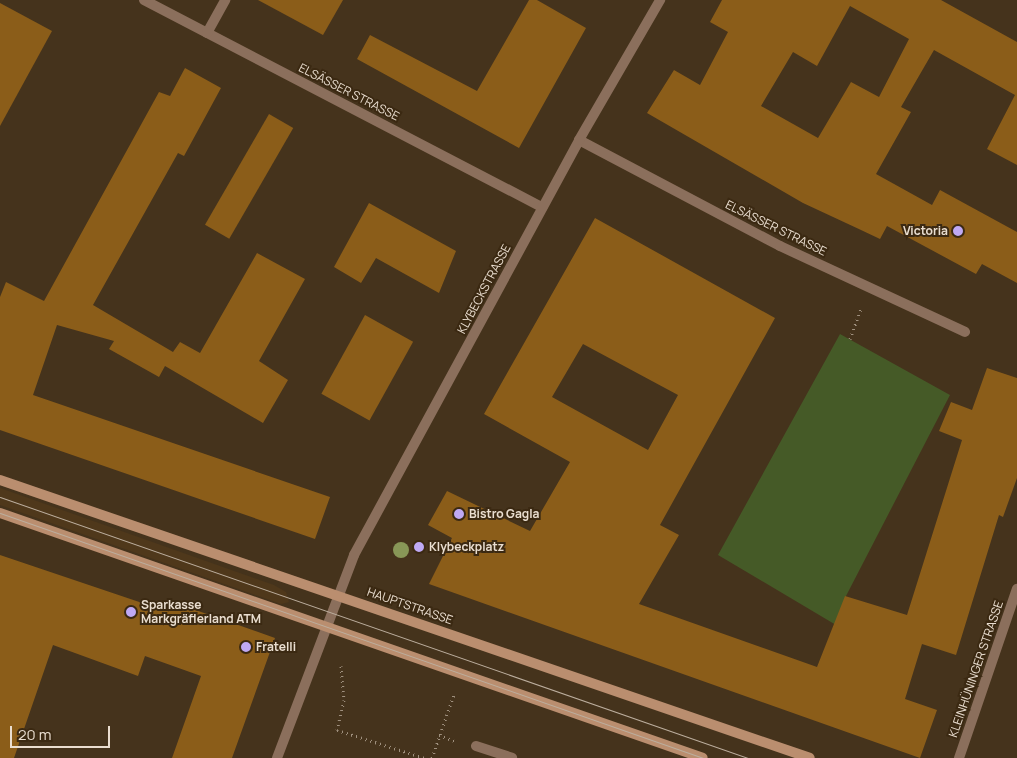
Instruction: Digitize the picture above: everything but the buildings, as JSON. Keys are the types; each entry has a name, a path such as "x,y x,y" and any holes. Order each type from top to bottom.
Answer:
{"main road":[{"name":"HAUPTSTRASSE","path":"0,480 810,758"},
{"path":"0,513 703,758"}],"street":[{"name":"ELSÄSSER STRASSE","path":"144,0 542,207"},
{"path":"207,33 225,0"},
{"name":"KLYBECKSTRASSE","path":"277,758 354,555 578,140 660,0"},
{"name":"ELSÄSSER STRASSE","path":"578,140 780,246 965,332"},
{"name":"KLEINHÜNINGER STRASSE","path":"959,758 1017,589"},
{"path":"476,746 512,758"}],"path":[{"path":"850,339 869,286"},
{"path":"341,666 344,700 337,730 425,758"},
{"path":"432,758 455,691"}],"shaded area":[{"path":"0,488 274,585 286,592 289,602 281,604 0,505"}],"green space":[{"path":"840,334 950,395 846,596 836,625 718,555"}],"tram line":[{"path":"0,497 748,758"},
{"path":"0,513 703,758"}],"place":[{"name":"Victoria","path":"958,231"},
{"name":"Bistro Gagla","path":"459,514"},
{"name":"Klybeckplatz","path":"419,547"},
{"name":"Sparkasse Markgräflerland ATM","path":"131,612"},
{"name":"Fratelli","path":"246,647"}]}
